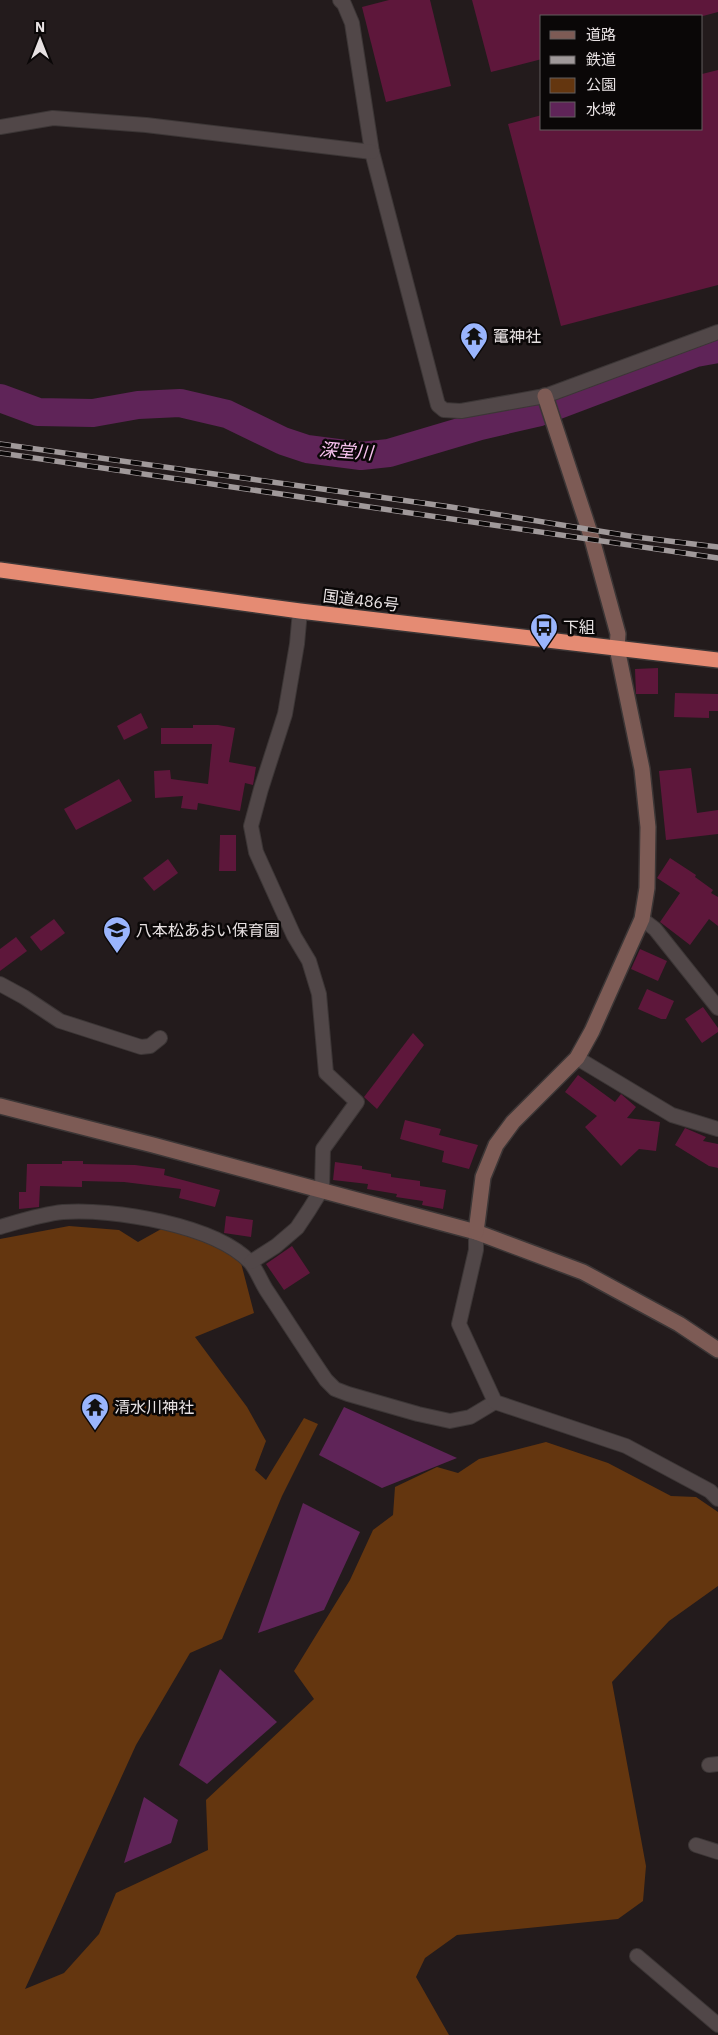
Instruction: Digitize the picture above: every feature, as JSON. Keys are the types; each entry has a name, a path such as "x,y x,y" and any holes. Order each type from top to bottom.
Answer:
{"highway":[{"name":"国道486号","path":"0,570 300,611 718,660"}],"street":[{"path":"340,0 344,4 352,23 372,152 438,404 444,410 461,411 547,404 718,332"},
{"path":"0,127 62,118 146,125 372,152"},
{"path":"547,404 592,539 618,634 617,648 642,769 648,827 647,888 642,919 592,1031 577,1058 513,1122 496,1145 483,1177 476,1232 476,1250 459,1324 495,1402 626,1446 710,1491 718,1498"},
{"path":"251,1262 276,1246 297,1228 322,1189 322,1149 357,1102 326,1073 318,994 309,961 294,936 256,852 252,826 261,789 285,714 298,644 300,611"},
{"path":"642,919 655,929 718,1008"},
{"path":"0,984 24,997 60,1021 81,1029 141,1047 150,1046 160,1038"},
{"path":"577,1058 672,1115 718,1129"},
{"path":"0,1106 322,1189 476,1232 583,1272 679,1324 718,1350"},
{"path":"0,1227 40,1216 64,1212 98,1213 156,1221 198,1231 228,1244 251,1262 265,1288 326,1380 336,1389 418,1414 450,1420 470,1417 495,1402"},
{"path":"696,1845 718,1852"},
{"path":"637,1956 718,2025"}],"green space":[{"path":"69,1226 119,1230 138,1242 163,1228 198,1236 240,1259 254,1313 195,1337 247,1407 266,1441 255,1470 266,1480 304,1418 318,1424 282,1496 222,1639 190,1653 136,1745 25,1989 64,1973 99,1934 116,1893 208,1850 206,1800 314,1699 294,1671 350,1580 373,1530 393,1515 395,1487 437,1467 458,1473 479,1459 546,1442 608,1463 671,1496 696,1497 718,1512 718,1586 669,1621 612,1682 646,1866 643,1901 618,1919 457,1935 425,1958 416,1977 449,2035 0,2035 0,1239"}],"water":[{"path":"344,1407 457,1458 382,1488 319,1455"},
{"path":"303,1503 360,1532 324,1610 258,1633"},
{"path":"220,1669 277,1722 207,1784 179,1765"},
{"path":"144,1797 178,1820 171,1843 124,1863"}],"building":[{"path":"389,0 430,0 451,86 386,102 362,7"},
{"path":"472,0 718,0 718,12 703,16 540,15 540,60 491,72"},
{"path":"718,70 718,285 561,326 508,124 540,116 540,130 703,130 703,74"},
{"path":"658,668 658,694 636,694 635,669"},
{"path":"675,693 718,694 718,711 709,711 709,718 674,717"},
{"path":"141,713 148,728 124,740 117,726"},
{"path":"193,725 218,725 235,728 229,762 256,767 253,785 245,783 240,811 198,803 197,810 181,808 183,796 155,798 154,771 170,770 171,779 208,784 212,744 161,744 161,728 193,728"},
{"path":"691,768 697,813 718,810 718,834 666,840 659,771"},
{"path":"119,779 132,801 76,830 64,809"},
{"path":"220,835 236,835 236,871 219,871"},
{"path":"670,858 696,875 695,877 713,890 711,893 718,897 718,926 709,919 690,945 660,922 680,893 657,878"},
{"path":"168,859 178,873 154,891 143,878"},
{"path":"54,919 65,933 41,951 30,937"},
{"path":"16,937 27,951 0,971 0,949"},
{"path":"640,949 667,961 658,981 631,969"},
{"path":"647,989 674,1001 666,1019 661,1019 638,1009"},
{"path":"703,1007 718,1028 718,1032 702,1043 685,1019"},
{"path":"413,1033 424,1045 377,1109 364,1097"},
{"path":"578,1075 615,1102 621,1094 636,1107 627,1118 660,1122 656,1151 639,1149 621,1166 585,1127 597,1116 565,1092"},
{"path":"405,1120 441,1129 439,1135 478,1145 469,1169 442,1162 444,1151 400,1139"},
{"path":"685,1128 706,1137 703,1141 718,1144 718,1168 709,1166 675,1145"},
{"path":"62,1161 83,1161 83,1164 135,1165 165,1169 164,1175 220,1190 215,1207 179,1198 181,1189 124,1182 82,1181 82,1187 40,1186 39,1207 19,1209 19,1192 26,1192 27,1164 62,1164"},
{"path":"335,1162 362,1166 362,1169 391,1174 391,1177 420,1181 420,1186 446,1190 443,1209 422,1205 423,1201 396,1197 397,1194 367,1189 368,1184 333,1180"},
{"path":"226,1216 253,1220 251,1237 224,1233"},
{"path":"292,1246 310,1273 284,1290 266,1264"}],"waterway":[{"name":"深堂川","path":"0,398 38,412 93,413 138,405 180,403 227,414 283,441 307,449 361,456 389,453 480,426 540,412 696,353 718,349"}],"railway":[{"path":"0,444 451,507 636,537 718,547"},
{"path":"0,453 718,558"}],"place":[{"name":"竃神社","path":"474,360"},
{"name":"下組","path":"544,651"},
{"name":"八本松あおい保育園","path":"117,954"},
{"name":"清水川神社","path":"95,1431"}]}
